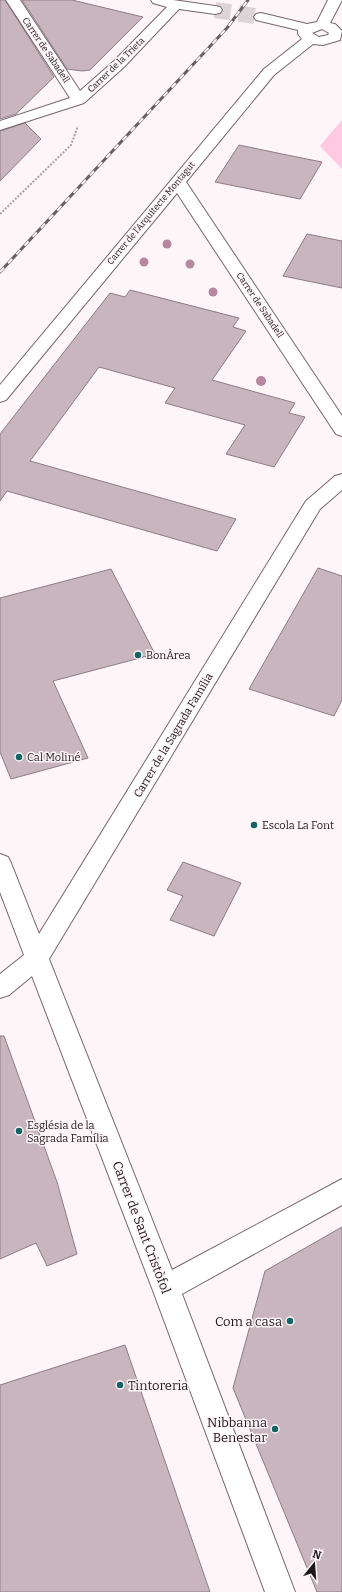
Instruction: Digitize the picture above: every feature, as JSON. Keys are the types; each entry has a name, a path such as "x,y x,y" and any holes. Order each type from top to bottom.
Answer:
{"street":[{"name":"Carrer de Sabadell","path":"13,0 79,100"},
{"path":"158,0 176,5 215,10"},
{"path":"314,31 335,0"},
{"name":"Carrer de la Trieta","path":"0,126 79,100 119,64 176,5"},
{"path":"261,17 314,31 326,41 339,36"},
{"name":"Carrer de l'Arquitecte Montagut","path":"0,396 269,72 314,31"},
{"name":"Carrer de Sabadell","path":"177,181 342,430"},
{"name":"Carrer de la Sagrada Família","path":"0,988 38,958 313,505 342,480"},
{"name":"Carrer de Sant Cristòfol","path":"0,862 166,1288 280,1592"},
{"path":"166,1288 342,1191"}],"path":[{"path":"0,214 71,145 78,126 79,100"}],"shaded area":[{"path":"342,120 342,169 320,146"}],"building":[{"path":"0,0 5,0 54,77 16,114 0,119"},
{"path":"22,0 72,0 143,17 90,70 82,71 67,69"},
{"path":"25,123 41,139 0,181 0,131"},
{"path":"239,145 322,162 300,199 215,182"},
{"path":"307,234 342,241 342,288 283,276"},
{"path":"130,290 239,318 233,327 246,331 212,380 295,403 289,413 305,417 274,467 226,454 245,425 165,403 175,388 99,367 30,461 236,519 217,551 7,491 0,501 0,434 110,293 125,297"},
{"path":"318,568 342,576 342,700 334,716 249,689"},
{"path":"111,569 155,654 53,681 88,758 11,779 0,752 0,598"},
{"path":"183,862 241,883 214,936 170,920 183,896 167,890"},
{"path":"0,1036 4,1036 57,1182 77,1254 47,1266 36,1243 0,1259"},
{"path":"342,1227 342,1592 317,1592 233,1388 265,1271"},
{"path":"125,1345 210,1592 0,1592 0,1385"}],"tunnel":[{"path":"215,10 261,17"}],"railway":[{"path":"0,272 227,28 248,0"}],"place":[{"name":"BonÀrea","path":"138,655"},
{"name":"Cal Moliné","path":"19,757"},
{"name":"Escola La Font","path":"254,825"},
{"name":"Església de la Sagrada Família","path":"19,1131"},
{"name":"Com a casa","path":"290,1321"},
{"name":"Tintoreria","path":"120,1385"},
{"name":"Nibbanna Benestar","path":"275,1429"}]}
